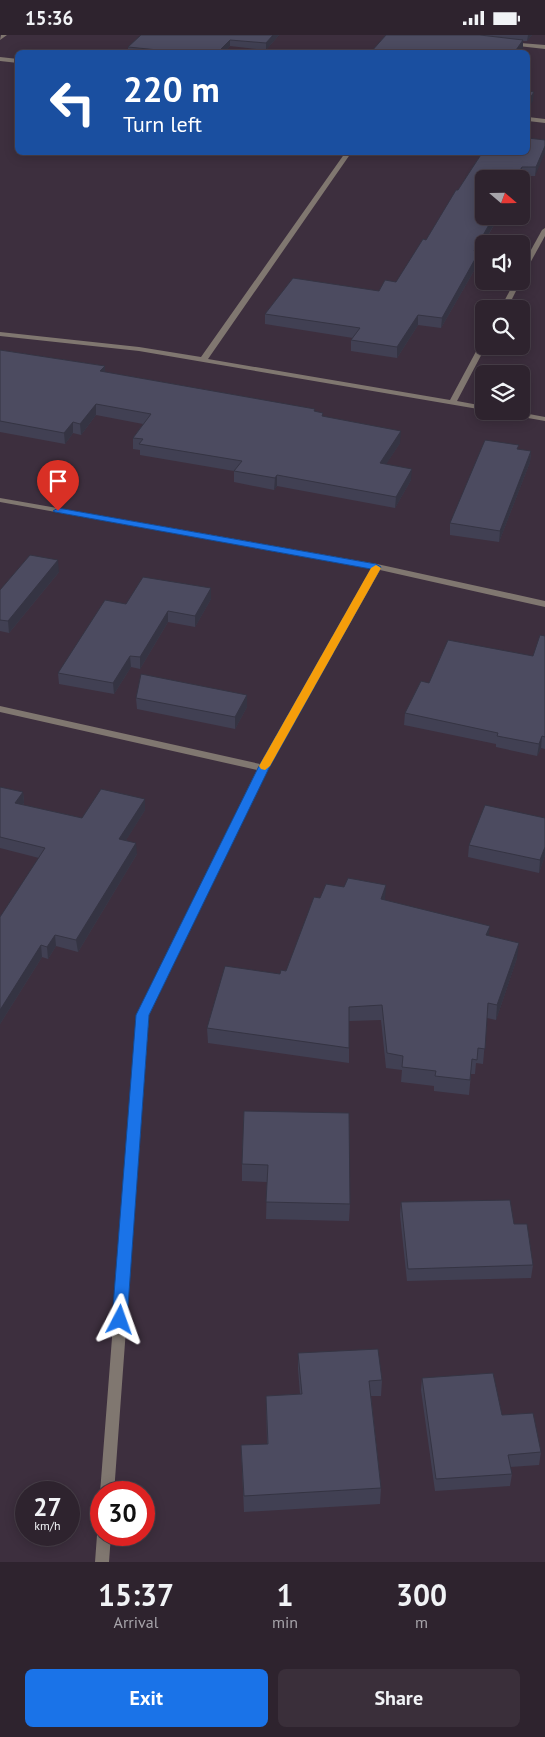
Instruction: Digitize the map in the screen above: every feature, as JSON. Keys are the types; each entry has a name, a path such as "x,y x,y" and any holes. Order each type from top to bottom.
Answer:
{"street":[{"path":"0,38 4,35"},
{"path":"505,43 545,47"},
{"path":"0,59 15,61"},
{"path":"530,119 545,121"},
{"path":"202,359 347,155"},
{"path":"530,258 545,230"},
{"path":"0,334 139,349 475,407"},
{"path":"452,403 478,355"},
{"path":"530,416 545,419"},
{"path":"0,500 376,567 545,604"},
{"path":"108,1481 142,1015 263,768 376,567"},
{"path":"0,709 263,768"},
{"path":"102,1562 103,1546"}],"building":[{"path":"141,35 273,35 266,43 230,40 220,50 158,50 128,47"},
{"path":"386,35 480,35 523,40 516,50 373,50"},
{"path":"530,138 545,140 545,146 536,167 522,167 520,170 475,170 475,225 489,225 483,235 475,235 475,259 442,318 418,315 397,347 351,340 360,328 265,314 293,278 379,291 385,280 396,282 423,239 426,240 456,190 458,190 481,155 530,155"},
{"path":"0,350 105,366 100,371 315,409 314,411 323,413 322,416 401,431 380,463 412,469 396,497 277,475 275,478 234,471 242,461 139,444 143,439 133,438 151,414 96,404 80,424 73,422 64,433 0,421"},
{"path":"485,440 519,445 517,449 531,451 500,531 450,523"},
{"path":"30,555 58,560 8,621 0,620 0,590"},
{"path":"143,577 211,588 195,616 168,611 140,657 130,656 113,683 58,673 105,600 126,604"},
{"path":"540,635 545,636 545,737 542,736 539,744 497,736 498,733 405,713 421,681 429,683 448,640 533,656"},
{"path":"141,674 247,695 235,717 136,698"},
{"path":"0,787 23,792 15,803 82,818 101,789 145,799 119,839 136,843 76,940 55,935 47,947 41,945 0,1010 0,917 45,848 0,837"},
{"path":"485,805 545,818 545,847 540,860 469,845"},
{"path":"348,878 386,885 381,899 490,926 486,935 519,943 497,1005 488,1003 485,1049 478,1048 477,1060 472,1059 470,1080 435,1076 436,1071 402,1067 403,1056 387,1053 382,1005 349,1007 349,1048 207,1028 225,966 280,974 281,970 286,971 314,897 320,898 326,884 344,887"},
{"path":"244,1111 349,1113 350,1204 266,1202 268,1165 242,1164"},
{"path":"510,1200 514,1224 527,1224 533,1265 408,1269 401,1202"},
{"path":"378,1349 382,1380 369,1381 381,1488 244,1496 241,1445 268,1444 266,1396 302,1394 298,1353"},
{"path":"493,1373 502,1415 533,1413 541,1452 508,1455 512,1474 436,1479 422,1378"}],"slow traffic":[{"path":"265,766 376,568"}],"route":[{"path":"58,511 376,567 263,768 142,1015 120,1320"}]}
